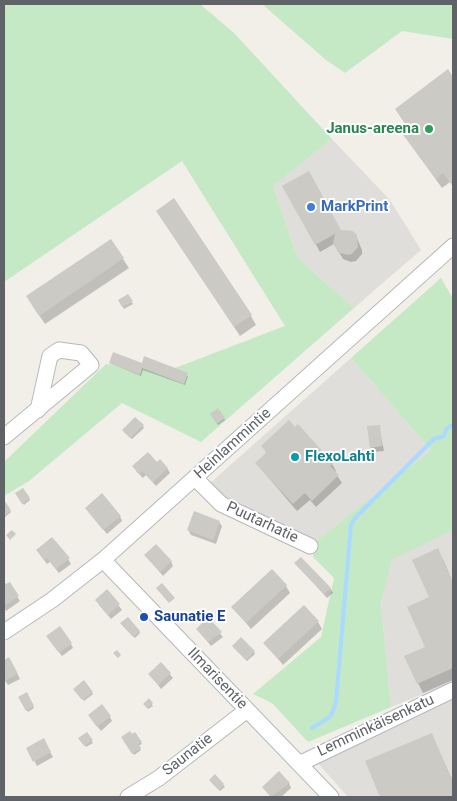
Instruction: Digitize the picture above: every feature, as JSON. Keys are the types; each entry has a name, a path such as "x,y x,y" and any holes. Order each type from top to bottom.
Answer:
{"street":[{"name":"Heinlammintie","path":"4,632 52,600 103,560 453,246"},
{"path":"4,438 38,410"},
{"name":"Puutarhatie","path":"195,478 221,504 310,546"},
{"name":"Ilmarisentie","path":"103,560 332,797"},
{"name":"Lemminkäisenkatu","path":"299,764 453,690"},
{"name":"Saunatie","path":"128,797 159,778 246,710"}],"shaded area":[{"path":"332,139 390,200 421,250 354,308 297,257 273,186"},
{"path":"351,358 431,450 316,541 224,499 209,484"},
{"path":"453,530 453,682 391,707 381,604 392,558"},
{"path":"453,698 453,797 348,797 315,760"}],"green space":[{"path":"4,4 200,4 234,33 332,139 273,186 297,257 354,308 201,442 122,403 29,481 4,496 4,462 106,364 175,368 285,326 182,161 4,282"},
{"path":"262,4 453,4 453,39 402,31 345,73 326,60"},
{"path":"441,278 453,299 453,530 392,559 381,604 391,707 308,742 272,703 253,694 321,637 334,578 313,557 316,541 431,450 351,358"}],"building":[{"name":"Janus-areena","path":"448,69 453,77 452,185 443,173 436,179 401,132 408,126 395,109"},
{"name":"MarkPrint","path":"309,171 341,230 353,231 357,235 358,247 352,254 347,255 338,252 333,243 335,234 315,245 282,186"},
{"path":"174,198 252,315 234,327 156,211"},
{"path":"111,239 124,258 39,316 26,296"},
{"path":"128,294 133,301 122,307 118,300"},
{"path":"113,352 142,363 144,356 188,373 184,384 142,368 140,375 109,363"},
{"path":"218,408 225,418 217,424 210,414"},
{"path":"135,417 144,425 130,438 122,430"},
{"name":"FlexoLahti","path":"289,420 295,427 298,424 333,463 330,466 339,475 312,501 305,493 293,504 255,463 267,452 261,446"},
{"path":"380,425 382,446 370,448 367,426"},
{"path":"148,452 157,462 160,459 168,468 153,482 142,471 139,474 132,466"},
{"path":"23,488 30,498 22,504 15,493"},
{"path":"102,493 121,516 103,530 85,508"},
{"path":"4,500 11,510 4,516"},
{"path":"194,511 220,521 213,540 187,530"},
{"path":"12,530 16,534 10,540 6,535"},
{"path":"52,537 70,558 56,569 47,558 44,560 36,550"},
{"path":"156,544 172,561 160,572 144,555"},
{"path":"438,548 453,583 453,668 417,684 404,656 425,647 407,607 429,597 412,560"},
{"path":"301,557 331,588 324,594 294,563"},
{"path":"272,569 287,585 246,623 231,607"},
{"path":"4,582 6,584 10,582 19,596 4,606"},
{"path":"162,583 175,598 169,603 156,588"},
{"path":"107,589 120,604 108,615 95,600"},
{"path":"304,605 319,621 278,659 263,643"},
{"path":"128,617 140,631 133,637 120,623"},
{"path":"208,617 222,632 208,642 196,629"},
{"path":"60,626 72,643 59,653 46,636"},
{"path":"241,637 255,651 246,660 232,646"},
{"path":"117,650 121,655 118,658 113,653"},
{"path":"9,657 18,674 4,681 4,660"},
{"path":"161,662 171,673 158,685 148,674"},
{"path":"84,680 93,692 82,700 73,689"},
{"path":"27,692 34,706 26,711 18,697"},
{"path":"149,698 153,703 147,708 143,704"},
{"path":"102,704 111,716 97,727 88,715"},
{"path":"130,731 132,734 135,732 142,742 138,744 141,748 132,754 121,737"},
{"path":"87,732 93,740 84,746 78,738"},
{"path":"432,733 453,783 453,797 380,797 365,761"},
{"path":"44,738 51,752 33,762 26,748"},
{"path":"279,771 290,783 271,797 262,787"},
{"path":"215,774 224,784 219,790 209,780"}],"waterway":[{"path":"312,728 331,716 336,702 351,525 355,518 434,439 444,436 447,428 453,425"}],"place":[{"name":"Janus-areena","path":"429,129"},
{"name":"MarkPrint","path":"311,207"},
{"name":"FlexoLahti","path":"295,457"},
{"name":"Saunatie E","path":"144,617"}]}
